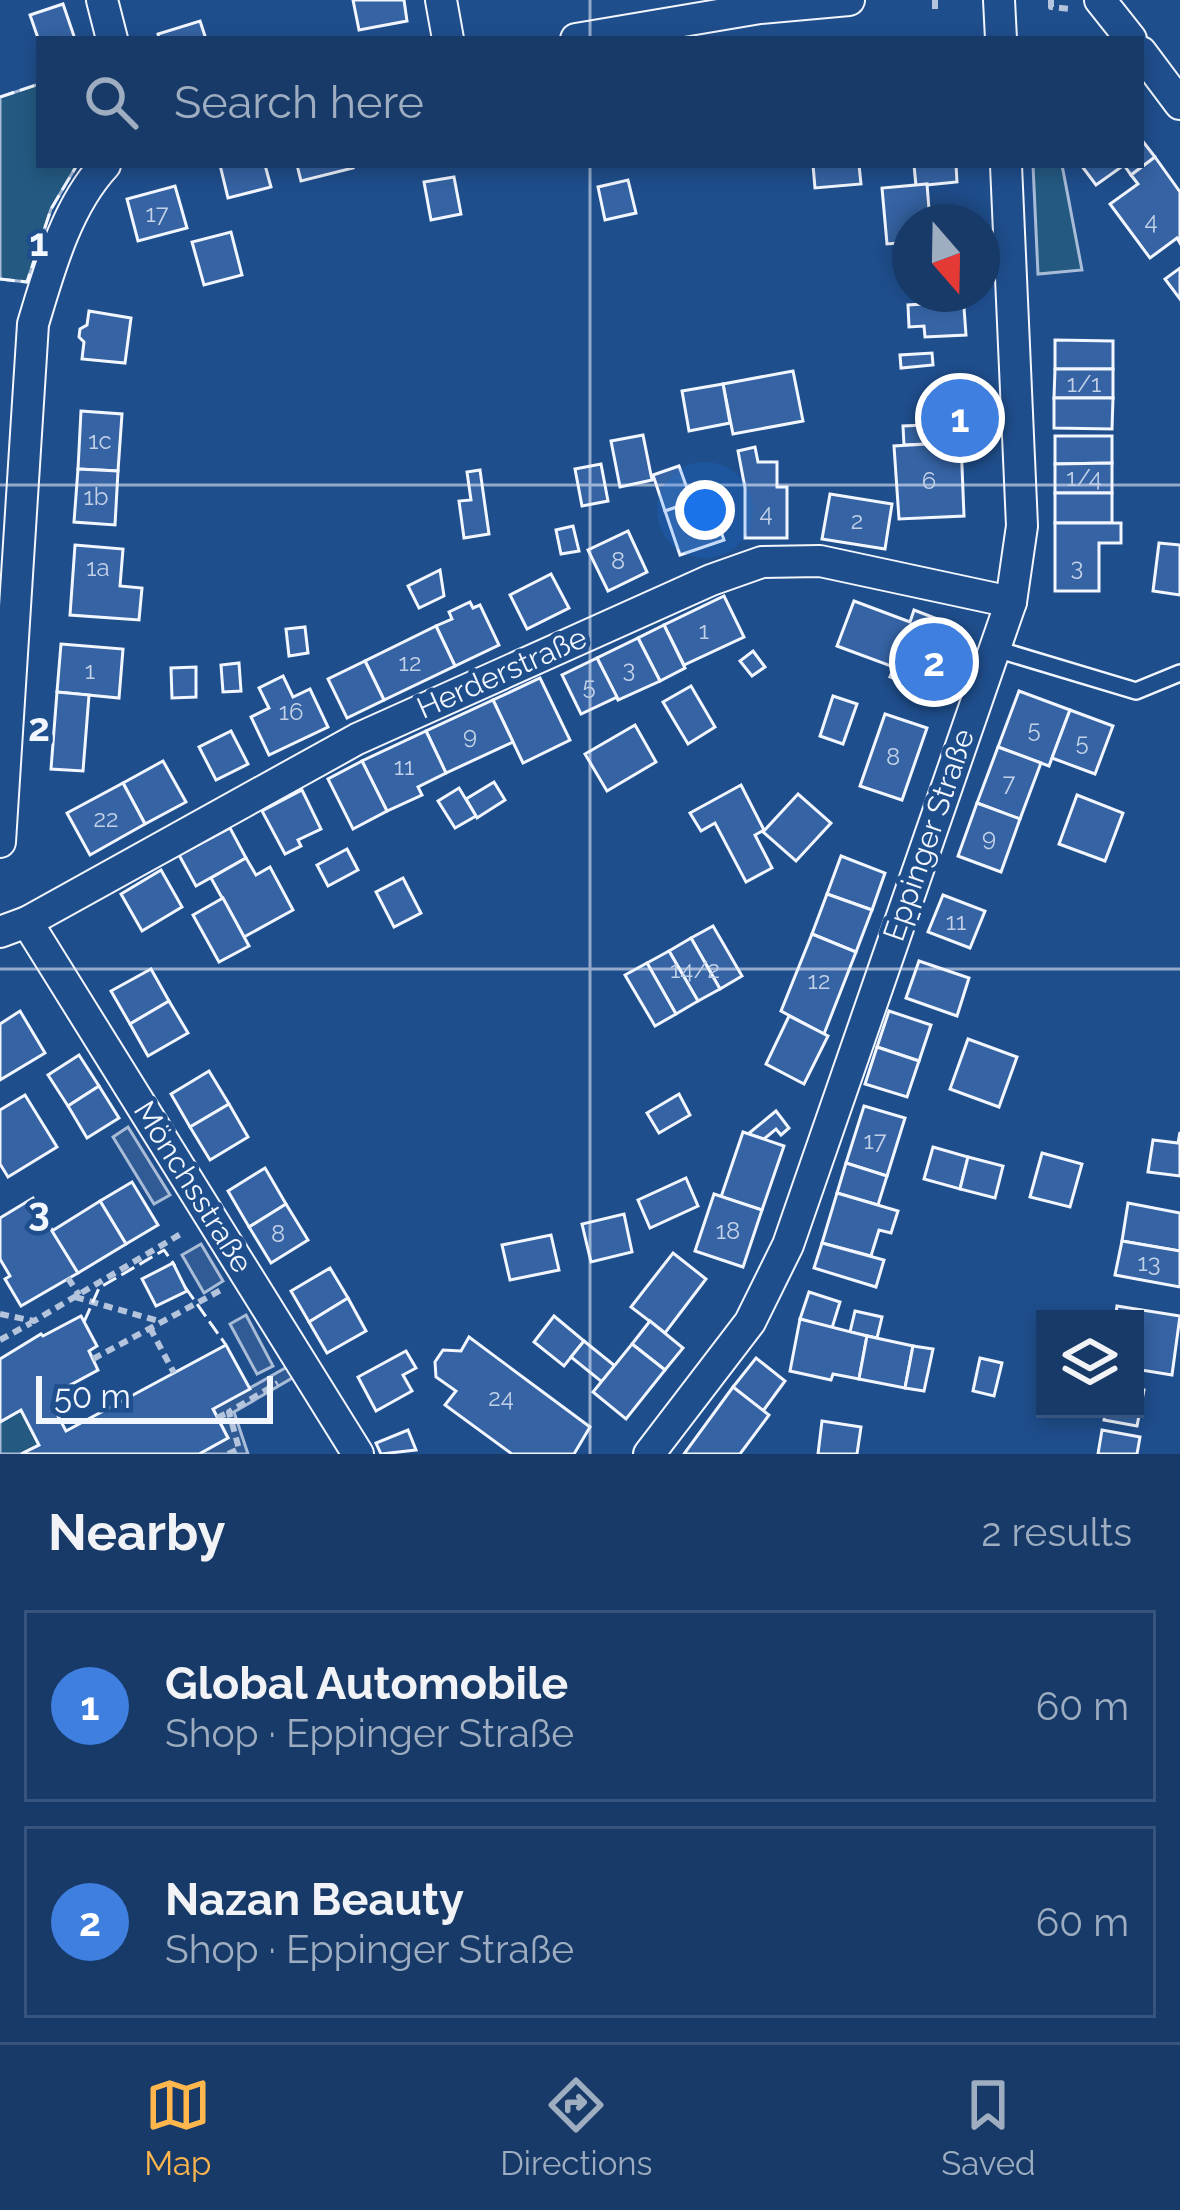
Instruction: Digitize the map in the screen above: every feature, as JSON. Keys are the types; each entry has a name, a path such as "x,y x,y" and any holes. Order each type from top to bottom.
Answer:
{"street":[{"path":"102,0 111,36"},
{"path":"441,0 447,36"},
{"path":"592,36 760,4 849,0"},
{"path":"999,0 1001,36"},
{"path":"1100,0 1129,36"},
{"path":"1144,56 1180,104"},
{"path":"0,842 33,324 57,249 101,168"},
{"name":"Eppinger Straße","path":"650,1454 750,1322 788,1246 1011,602 1022,526 1006,168"},
{"name":"Herderstraße","path":"14,927 356,739 711,580 762,562 820,560 1011,602"},
{"name":"Mönchsstraße","path":"0,898 14,927 211,1216 358,1454"}],"lane":[{"path":"997,649 1136,691 1180,673"}],"path":[{"path":"935,0 935,11"},
{"path":"0,1340 211,1216"},
{"path":"68,1279 77,1296 162,1322"},
{"path":"93,1359 232,1284"},
{"path":"0,1314 34,1322"},
{"path":"150,1328 174,1373"},
{"path":"217,1418 304,1367"},
{"path":"228,1454 239,1449 229,1412"}],"shaded area":[{"path":"36,85 36,168 75,168 51,209 27,282 0,279 0,97"},
{"path":"1033,168 1063,168 1082,270 1038,274"},
{"path":"128,1127 170,1195 154,1204 113,1137"},
{"path":"201,1244 223,1281 204,1293 182,1255"},
{"path":"246,1315 273,1366 257,1374 230,1324"},
{"path":"287,1367 294,1377 234,1412 248,1454 199,1454 228,1438 213,1409"},
{"path":"21,1410 39,1445 21,1454 0,1454 0,1422"}],"building":[{"path":"353,0 404,0 407,21 359,30"},
{"path":"63,4 74,36 37,36 30,15"},
{"path":"200,21 205,36 158,36"},
{"path":"1144,143 1155,157 1144,165"},
{"path":"1155,157 1180,192 1180,243 1177,238 1150,258 1110,204 1138,184 1131,175"},
{"path":"221,168 266,168 271,187 228,198"},
{"path":"298,168 353,168 301,181"},
{"path":"813,168 859,168 861,184 815,188"},
{"path":"914,168 956,168 957,182 916,186"},
{"path":"1083,168 1120,168 1096,185"},
{"path":"454,177 461,214 431,220 424,182"},
{"path":"628,180 636,213 605,220 598,187"},
{"path":"927,184 929,204 892,204 892,244 887,244 882,188"},
{"path":"175,186 187,228 138,241 127,199"},
{"path":"231,232 242,275 204,285 192,242"},
{"path":"1180,268 1180,299 1165,279"},
{"path":"89,311 131,318 125,363 82,359 80,329 87,325"},
{"path":"908,312 964,312 966,335 925,337 924,326 909,327"},
{"path":"1055,340 1113,341 1113,369 1055,369"},
{"path":"932,353 933,365 901,368 900,355"},
{"path":"1055,369 1113,369 1113,398 1054,398"},
{"path":"793,371 803,421 733,434 723,384"},
{"path":"723,384 730,423 689,431 682,391"},
{"path":"1054,398 1113,398 1112,429 1054,428"},
{"path":"81,411 122,414 118,471 78,469"},
{"path":"925,425 926,444 904,445 903,426"},
{"path":"643,435 652,480 620,487 611,441"},
{"path":"1055,436 1112,436 1112,463 1055,464"},
{"path":"961,442 964,516 899,519 894,446"},
{"path":"755,447 758,462 777,462 777,487 787,487 787,538 745,538 745,488 738,451"},
{"path":"1112,463 1112,493 1055,493 1055,464"},
{"path":"601,464 608,501 582,506 575,469"},
{"path":"679,466 692,502 665,511 653,475"},
{"path":"78,469 118,471 115,525 74,522"},
{"path":"480,470 489,534 464,538 459,501 471,500 467,472"},
{"path":"1055,493 1112,493 1112,523 1055,523"},
{"path":"830,494 892,504 885,549 822,539"},
{"path":"709,496 724,540 680,555 665,511"},
{"path":"1055,523 1121,523 1121,543 1099,543 1099,591 1055,591"},
{"path":"573,526 579,551 561,554 556,530"},
{"path":"628,531 647,572 608,591 588,550"},
{"path":"1159,543 1180,545 1180,595 1153,591"},
{"path":"75,545 123,549 120,586 142,588 139,620 70,615"},
{"path":"440,570 444,596 419,608 408,586"},
{"path":"551,574 569,608 527,629 510,595"},
{"path":"724,596 744,637 684,665 664,625"},
{"path":"854,601 910,622 914,610 961,628 936,694 890,677 894,667 837,646"},
{"path":"470,602 473,608 480,605 499,645 455,666 436,626 452,619 449,612"},
{"path":"664,625 685,668 660,681 638,638"},
{"path":"436,626 455,666 384,700 365,661"},
{"path":"305,627 308,653 289,656 286,629"},
{"path":"638,638 660,681 618,700 597,658"},
{"path":"61,644 123,649 119,698 57,692"},
{"path":"753,651 765,667 752,676 740,661"},
{"path":"597,658 617,697 581,714 562,675"},
{"path":"365,661 384,700 347,718 328,679"},
{"path":"239,663 241,691 223,692 221,665"},
{"path":"196,667 196,697 172,698 171,668"},
{"path":"283,676 293,697 310,689 328,727 269,755 251,717 269,708 259,688"},
{"path":"540,678 570,740 523,763 493,700"},
{"path":"691,686 715,727 688,744 663,702"},
{"path":"1019,691 1070,710 1049,766 998,747"},
{"path":"57,692 89,695 83,771 51,769"},
{"path":"833,696 857,704 843,744 820,736"},
{"path":"493,700 513,742 446,773 426,731"},
{"path":"1070,710 1113,726 1095,774 1052,758"},
{"path":"885,714 927,728 902,800 860,786"},
{"path":"635,725 656,762 607,791 585,754"},
{"path":"231,731 248,764 216,780 199,747"},
{"path":"426,731 446,773 418,787 422,795 387,811 362,761"},
{"path":"998,747 1041,763 1020,819 977,803"},
{"path":"163,761 186,802 145,824 123,783"},
{"path":"362,761 387,811 353,829 328,779"},
{"path":"494,782 505,800 477,818 466,799"},
{"path":"123,783 145,824 90,855 67,813"},
{"path":"741,785 764,830 755,835 772,868 746,882 715,823 701,831 690,813"},
{"path":"459,788 476,816 455,828 438,801"},
{"path":"302,790 321,829 298,840 301,846 285,854 262,811"},
{"path":"798,794 831,823 796,861 763,832"},
{"path":"1077,795 1123,813 1105,861 1059,844"},
{"path":"977,803 1020,819 1001,872 958,856"},
{"path":"230,828 246,858 196,886 179,855"},
{"path":"347,849 358,870 328,886 317,865"},
{"path":"841,856 885,873 872,910 827,894"},
{"path":"246,858 256,875 270,867 293,910 244,937 211,878"},
{"path":"161,870 182,907 142,931 121,894"},
{"path":"403,878 421,913 394,927 376,892"},
{"path":"827,894 872,910 856,952 812,934"},
{"path":"943,895 985,911 970,948 928,932"},
{"path":"223,898 249,946 219,962 193,915"},
{"path":"713,926 742,976 720,989 691,938"},
{"path":"812,934 856,952 824,1034 781,1011"},
{"path":"691,938 720,989 698,1001 669,951"},
{"path":"669,951 698,1001 676,1014 647,963"},
{"path":"919,961 969,978 957,1016 906,998"},
{"path":"647,963 676,1014 655,1026 625,975"},
{"path":"151,969 169,1001 130,1024 111,991"},
{"path":"169,1001 188,1033 148,1056 130,1024"},
{"path":"20,1011 45,1053 0,1080 0,1024"},
{"path":"889,1011 931,1025 919,1061 877,1047"},
{"path":"789,1016 828,1036 804,1084 766,1064"},
{"path":"968,1039 1017,1057 999,1107 950,1089"},
{"path":"877,1047 919,1061 907,1097 865,1084"},
{"path":"79,1055 99,1086 68,1106 48,1075"},
{"path":"209,1071 229,1104 190,1127 171,1094"},
{"path":"99,1086 119,1118 87,1138 68,1106"},
{"path":"679,1094 690,1115 659,1133 647,1113"},
{"path":"25,1095 57,1147 8,1177 0,1164 0,1110"},
{"path":"229,1104 248,1137 210,1160 190,1127"},
{"path":"864,1106 905,1118 887,1176 846,1163"},
{"path":"776,1111 789,1128 781,1135 776,1129 764,1139 748,1134"},
{"path":"743,1132 784,1146 762,1210 721,1197"},
{"path":"1180,1132 1180,1176 1148,1172 1153,1140 1178,1143"},
{"path":"933,1147 968,1157 960,1189 924,1179"},
{"path":"1042,1153 1082,1164 1070,1207 1030,1197"},
{"path":"968,1157 1003,1166 995,1198 960,1189"},
{"path":"846,1163 887,1176 878,1205 837,1193"},
{"path":"265,1168 286,1204 249,1227 228,1191"},
{"path":"686,1178 698,1206 650,1228 638,1200"},
{"path":"132,1182 158,1225 126,1244 100,1201"},
{"path":"837,1193 898,1211 891,1233 879,1230 871,1256 822,1243"},
{"path":"714,1194 762,1210 743,1267 695,1251"},
{"path":"33,1198 78,1273 21,1306 0,1259 0,1218"},
{"path":"100,1201 126,1244 78,1273 52,1231"},
{"path":"1128,1203 1180,1213 1180,1251 1122,1241"},
{"path":"286,1204 308,1240 271,1263 249,1227"},
{"path":"624,1214 632,1252 591,1262 582,1224"},
{"path":"551,1235 559,1270 510,1280 502,1245"},
{"path":"1122,1241 1180,1251 1180,1287 1115,1275"},
{"path":"822,1243 884,1260 876,1287 814,1268"},
{"path":"673,1253 706,1279 665,1333 631,1307"},
{"path":"173,1263 187,1291 156,1306 142,1279"},
{"path":"330,1268 348,1298 309,1322 291,1291"},
{"path":"809,1292 840,1302 832,1328 800,1319"},
{"path":"348,1298 366,1331 327,1353 309,1322"},
{"path":"1144,1310 1180,1316 1172,1375 1144,1370"},
{"path":"855,1311 882,1317 877,1338 850,1332"},
{"path":"81,1316 97,1346 89,1351 98,1370 63,1389 56,1412 66,1431 226,1345 250,1389 213,1409 228,1438 199,1454 21,1454 39,1445 21,1410 0,1422 0,1359"},
{"path":"554,1316 584,1341 564,1366 534,1342"},
{"path":"800,1319 867,1336 859,1379 833,1374 831,1380 790,1371"},
{"path":"650,1321 683,1348 665,1370 632,1344"},
{"path":"867,1336 913,1346 905,1388 859,1379"},
{"path":"469,1337 590,1427 574,1454 512,1454 445,1405 456,1391 436,1377 435,1362 443,1350 461,1351"},
{"path":"584,1341 615,1366 602,1382 571,1357"},
{"path":"632,1344 665,1370 626,1419 593,1392"},
{"path":"913,1346 933,1349 924,1391 905,1388"},
{"path":"406,1351 416,1368 403,1375 412,1391 376,1411 358,1377"},
{"path":"756,1358 785,1381 763,1411 733,1387"},
{"path":"980,1358 1002,1363 994,1396 973,1391"},
{"path":"733,1387 769,1415 740,1454 684,1454"},
{"path":"1104,1418 1139,1418 1137,1426"},
{"path":"822,1421 861,1427 857,1454 818,1454"},
{"path":"408,1430 416,1450 381,1454 376,1443"},
{"path":"1102,1430 1140,1437 1137,1454 1098,1454"}],"fence":[{"path":"0,97 36,85"},
{"path":"0,279 27,282 51,209 75,168"},
{"path":"84,1322 99,1288 164,1250 175,1266"},
{"path":"185,1287 226,1345"}],"place":[{"name":"Global Automobile","path":"960,418"},
{"name":"Nazan Beauty","path":"934,662"}]}
